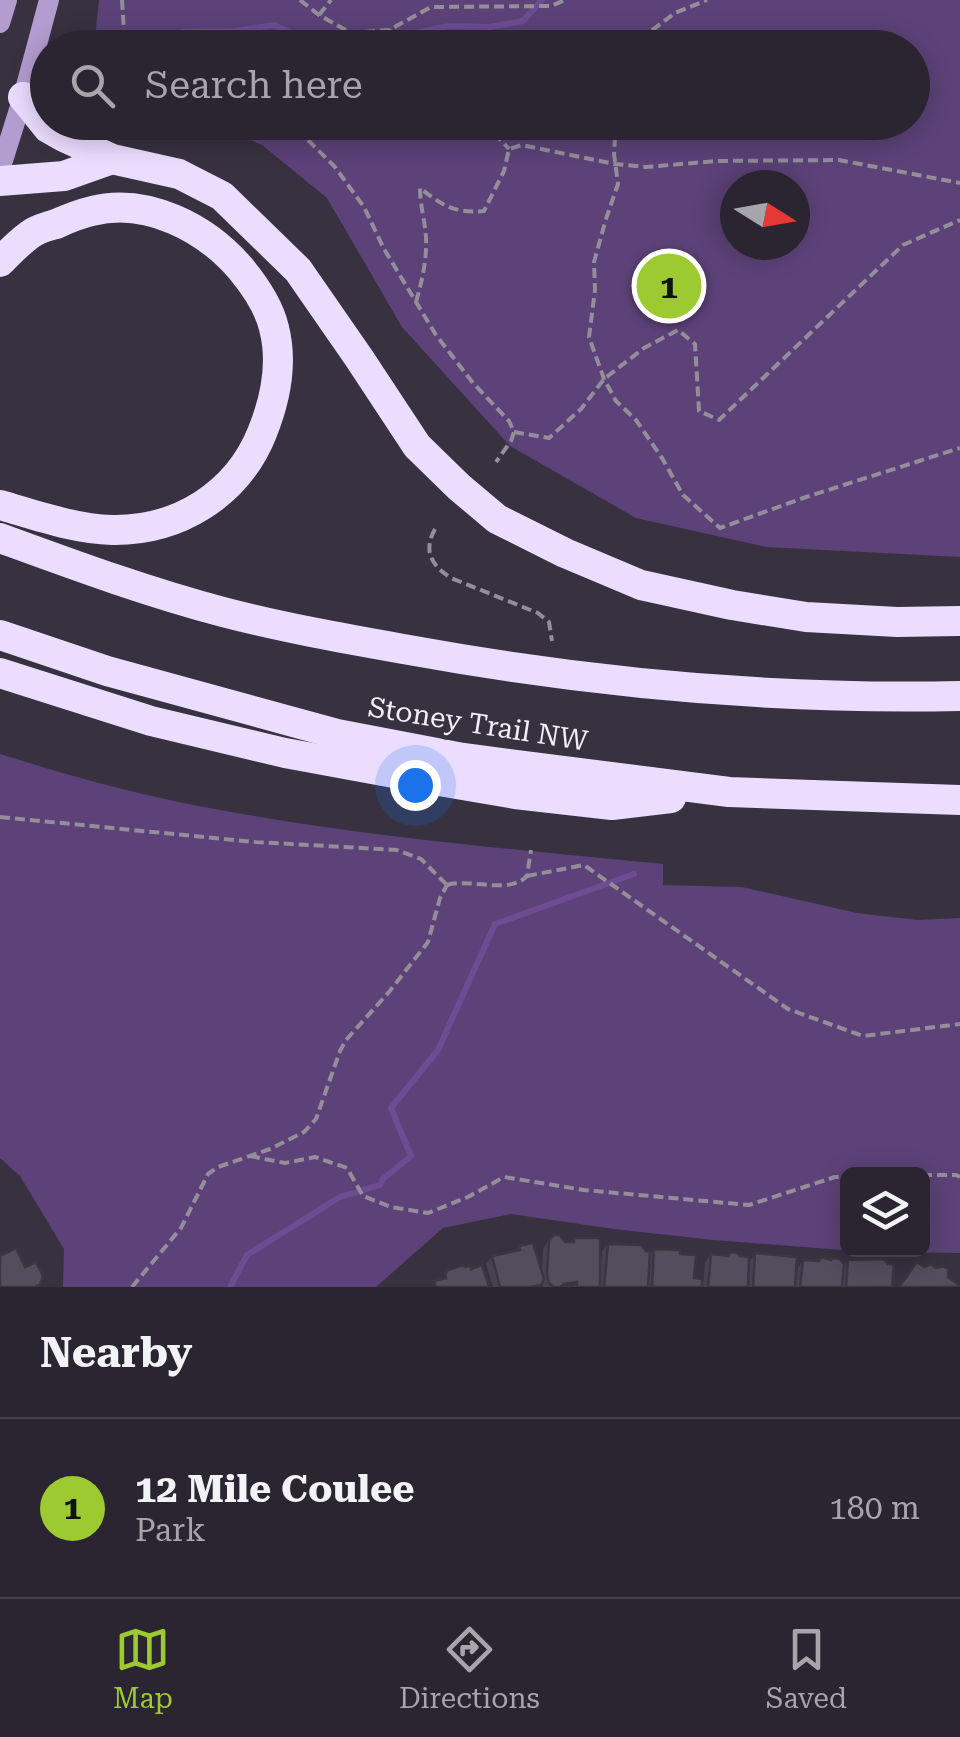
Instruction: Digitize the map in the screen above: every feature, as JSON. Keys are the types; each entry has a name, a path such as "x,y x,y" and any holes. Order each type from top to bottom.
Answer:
{"highway":[{"path":"24,97 30,105"},
{"path":"73,140 112,159 180,174 222,196 298,270 417,446 497,519 565,554 659,589 806,617 960,621"},
{"path":"0,182 64,176 112,159"},
{"path":"0,262 34,232 96,209 144,210 168,217 204,234 231,257 257,288 274,328 278,370 270,415 254,454 226,488 203,506 170,521 111,530 76,525 0,504"},
{"path":"0,538 111,578 223,612 486,664 713,690 882,698 960,696"},
{"name":"Stoney Trail NW","path":"0,635 107,671 338,734 462,758 730,792 960,800"},
{"path":"0,674 151,721 285,753 514,794 612,804 730,792"}],"street":[{"path":"0,23 8,0"},
{"path":"41,30 49,0"},
{"path":"0,170 30,74"}],"path":[{"path":"122,0 124,30"},
{"path":"300,0 345,30"},
{"path":"319,16 331,0"},
{"path":"389,30 431,7 551,6 565,0"},
{"path":"652,30 675,13 707,0"},
{"path":"308,140 364,207 416,302 460,366 509,421 514,432 496,462"},
{"path":"501,140 509,148"},
{"path":"616,140 618,184 594,262 589,338 616,401 654,445 683,495 720,528 960,448"},
{"path":"509,148 522,145 646,167 718,161 839,160 960,182"},
{"path":"416,302 424,273 426,235 420,188 442,206 484,211 504,171 509,148"},
{"path":"514,432 549,438 581,409 604,379 644,348 678,330 694,344 699,411 719,420 902,245 960,220"},
{"path":"435,529 429,556 440,570 450,578 538,613 552,629 552,642"},
{"path":"0,817 397,850 420,859 446,885"},
{"path":"527,876 530,850"},
{"path":"446,885 518,883 527,876 584,865 788,1009 864,1036 960,1024"},
{"path":"132,1287 180,1228 208,1174 304,1132 316,1119 346,1040 428,942 446,885"},
{"path":"250,1156 284,1163 315,1157 347,1168 363,1196 390,1207 428,1213 504,1177 584,1190 750,1205 840,1177"},
{"path":"930,1176 960,1177"}],"shaded area":[{"path":"99,0 960,0 960,557 766,547 636,518 510,446 402,327 327,198 262,145 250,140 930,140 930,30 96,30"},
{"path":"0,754 133,792 271,819 663,864 663,885 742,887 857,913 917,920 960,918 960,1253 930,1253 930,1167 840,1167 840,1250 713,1240 511,1214 443,1228 376,1287 63,1287 64,1249 20,1176 0,1158"}],"building":[{"path":"560,1235 565,1242 600,1238 600,1287 577,1287 577,1282 553,1287 549,1283 549,1240"},
{"path":"533,1243 544,1279 541,1285 500,1287 492,1256"},
{"path":"608,1244 641,1245 650,1252 648,1287 604,1287"},
{"path":"16,1248 25,1267 36,1262 43,1276 40,1285 0,1287 0,1256"},
{"path":"654,1249 696,1255 694,1278 702,1279 702,1287 652,1287"},
{"path":"731,1252 749,1257 748,1287 708,1287 711,1254 728,1256"},
{"path":"755,1253 797,1257 795,1287 753,1287"},
{"path":"822,1257 840,1259 844,1264 842,1287 800,1287 803,1260 819,1261"},
{"path":"884,1259 894,1264 892,1287 846,1287 848,1260"},
{"path":"917,1262 924,1267 931,1264 948,1269 948,1277 958,1287 899,1287"},
{"path":"464,1265 471,1269 482,1265 489,1287 436,1287 434,1281 446,1278 448,1270"}],"waterway":[{"path":"430,30 523,21 542,0"},
{"path":"242,30 274,25 285,30"},
{"path":"230,1287 247,1255 340,1197 380,1185 411,1156 391,1108 438,1050 495,924 634,874"}],"place":[{"name":"12 Mile Coulee","path":"669,286"}]}
